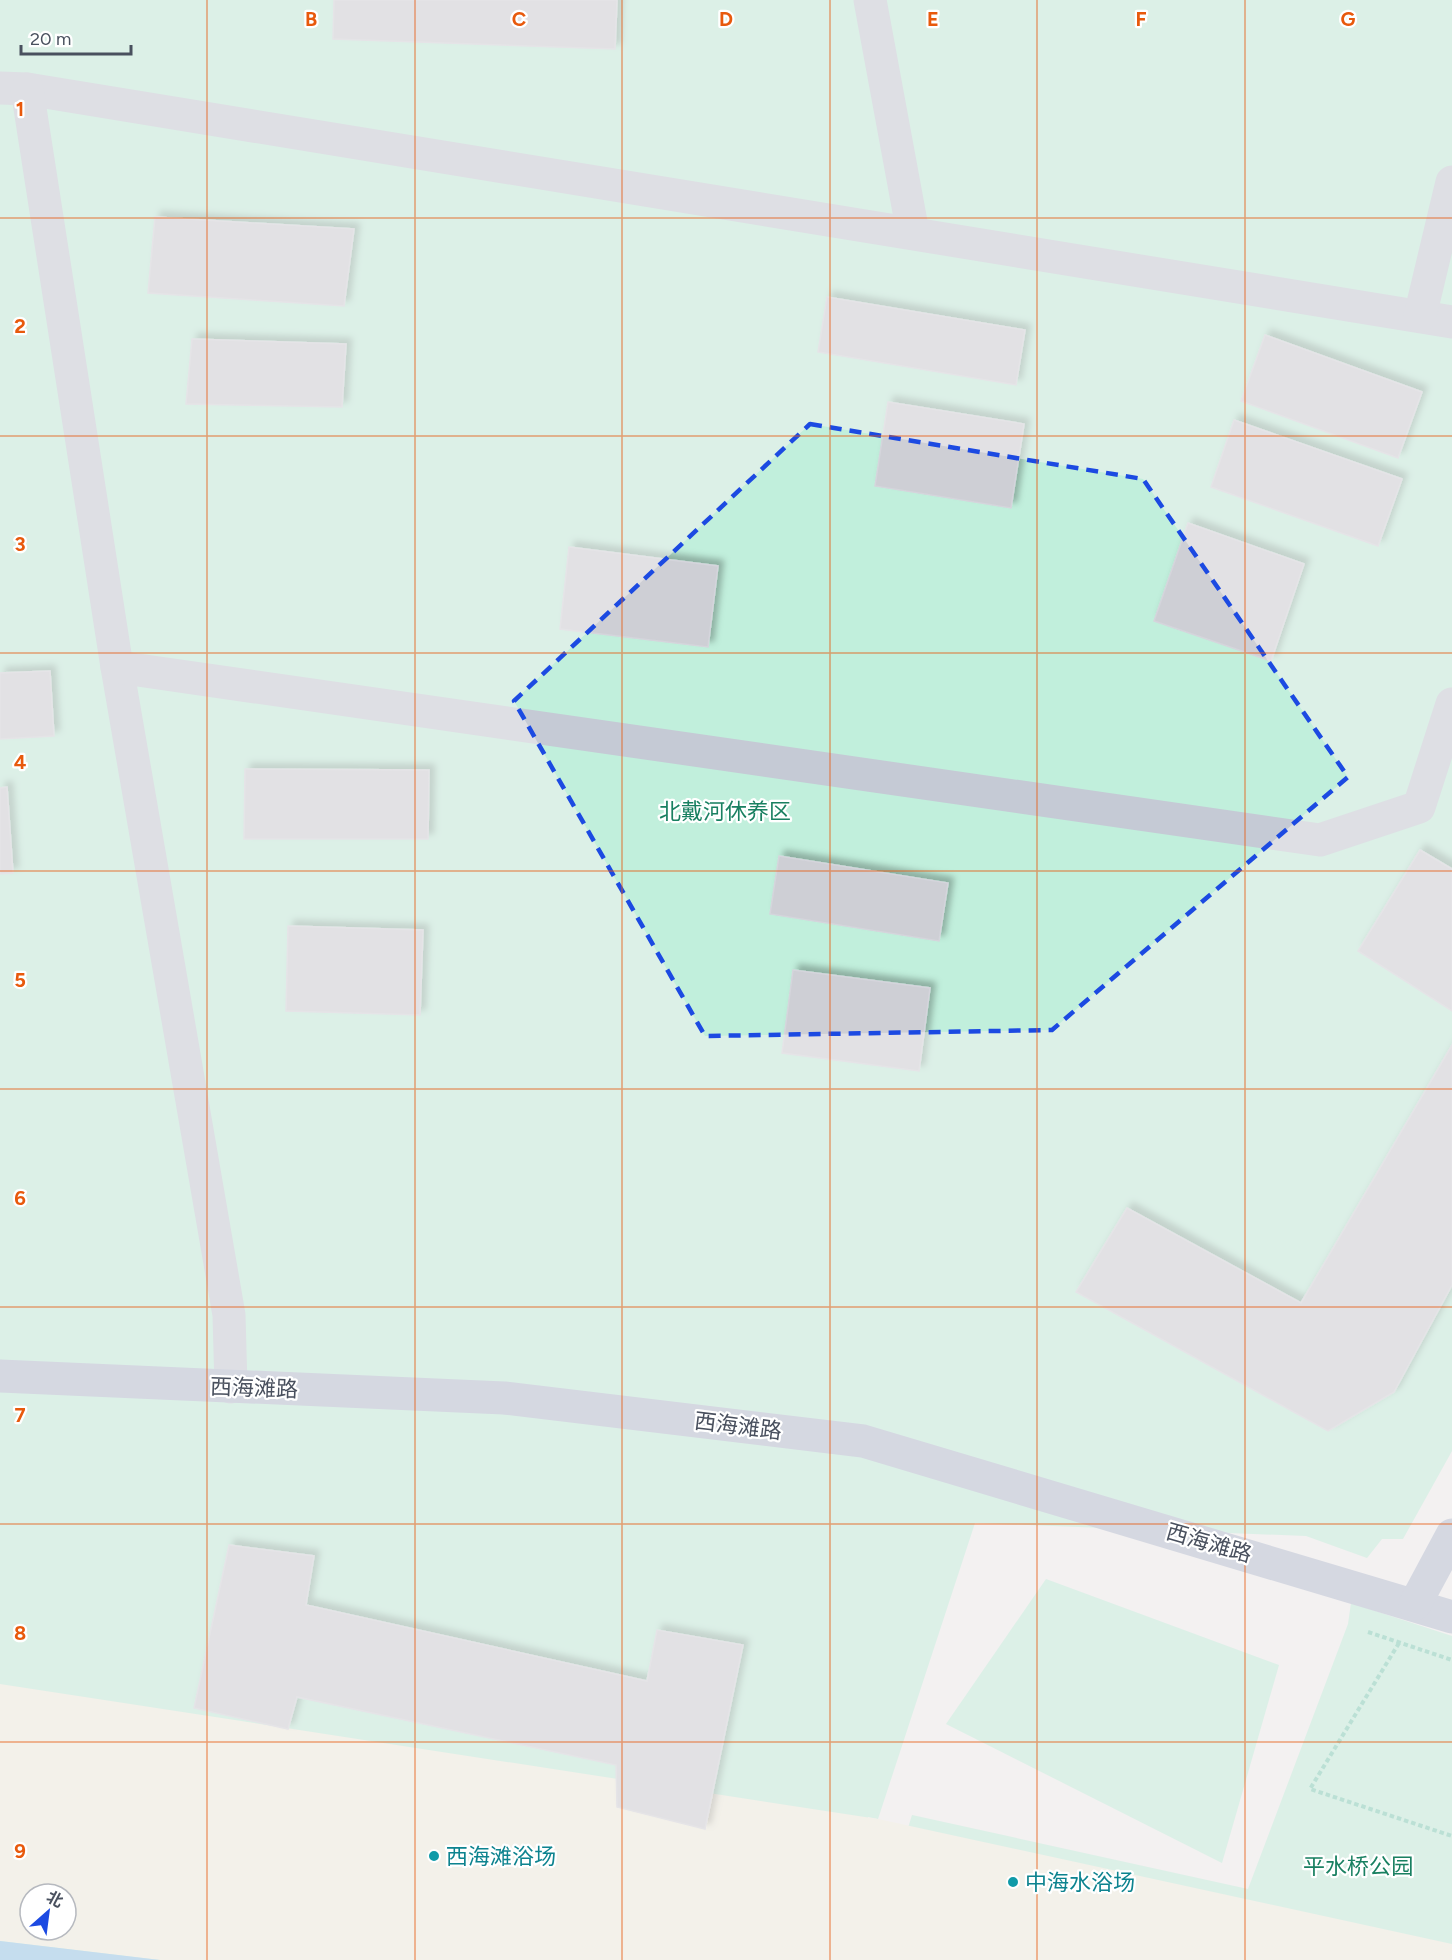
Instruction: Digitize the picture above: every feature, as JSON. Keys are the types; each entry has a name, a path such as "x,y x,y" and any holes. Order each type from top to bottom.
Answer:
{"main road":[{"name":"西海滩路","path":"0,1376 504,1398 863,1441 1415,1604 1452,1617"},
{"path":"1415,1604 1452,1535"}],"street":[{"path":"870,0 913,233"},
{"path":"231,1387 229,1315 117,667 13,88 1452,322"},
{"path":"1420,316 1452,182"},
{"path":"117,667 1320,840 1419,807 1452,704"}],"path":[{"path":"1415,1604 1399,1643 1310,1789 1452,1836"},
{"path":"1358,1628 1452,1660"}],"highlighted area":[{"path":"810,424 1143,479 1348,777 1052,1030 705,1036 514,701"}],"green space":[{"name":"北戴河休养区","path":"0,0 1452,0 1452,1451 1403,1539 1382,1539 1367,1558 1306,1536 975,1523 878,1819 868,1817 832,1960 0,1960"},
{"path":"1046,1579 1279,1665 1222,1863 946,1724"},
{"name":"平水桥公园","path":"1351,1603 1452,1636 1452,1960 867,1960 912,1815 1248,1889 1348,1624"}],"sand":[{"name":"西海滩浴场","path":"0,1684 878,1819 1452,1944 1452,1960 160,1960 0,1941"}],"water":[{"path":"0,1941 160,1960 0,1960"}],"building":[{"path":"334,0 617,0 615,49 333,39"},
{"path":"155,217 354,229 344,306 148,293"},
{"path":"827,297 1025,330 1016,385 818,352"},
{"path":"1265,335 1422,392 1398,458 1241,401"},
{"path":"192,339 346,344 342,407 186,404"},
{"path":"888,402 1024,424 1011,508 875,486"},
{"path":"1234,420 1402,479 1378,546 1211,487"},
{"path":"1188,523 1304,564 1271,661 1154,621"},
{"path":"569,547 718,566 708,647 560,629"},
{"path":"50,671 54,736 0,739 0,673"},
{"path":"245,769 429,770 428,839 244,839"},
{"path":"7,787 13,873 0,874 0,788"},
{"path":"1420,850 1452,869 1452,1011 1358,951"},
{"path":"779,856 948,883 939,941 770,914"},
{"path":"288,926 423,930 420,1015 286,1011"},
{"path":"793,970 930,988 919,1071 782,1053"},
{"path":"1452,1045 1452,1285 1394,1392 1328,1431 1076,1292 1127,1208 1301,1303"},
{"path":"229,1545 314,1556 306,1605 647,1681 657,1630 743,1645 705,1829 617,1807 616,1765 297,1697 288,1729 194,1708"}],"place":[{"name":"西海滩浴场","path":"434,1856"},
{"name":"中海水浴场","path":"1013,1882"}]}
